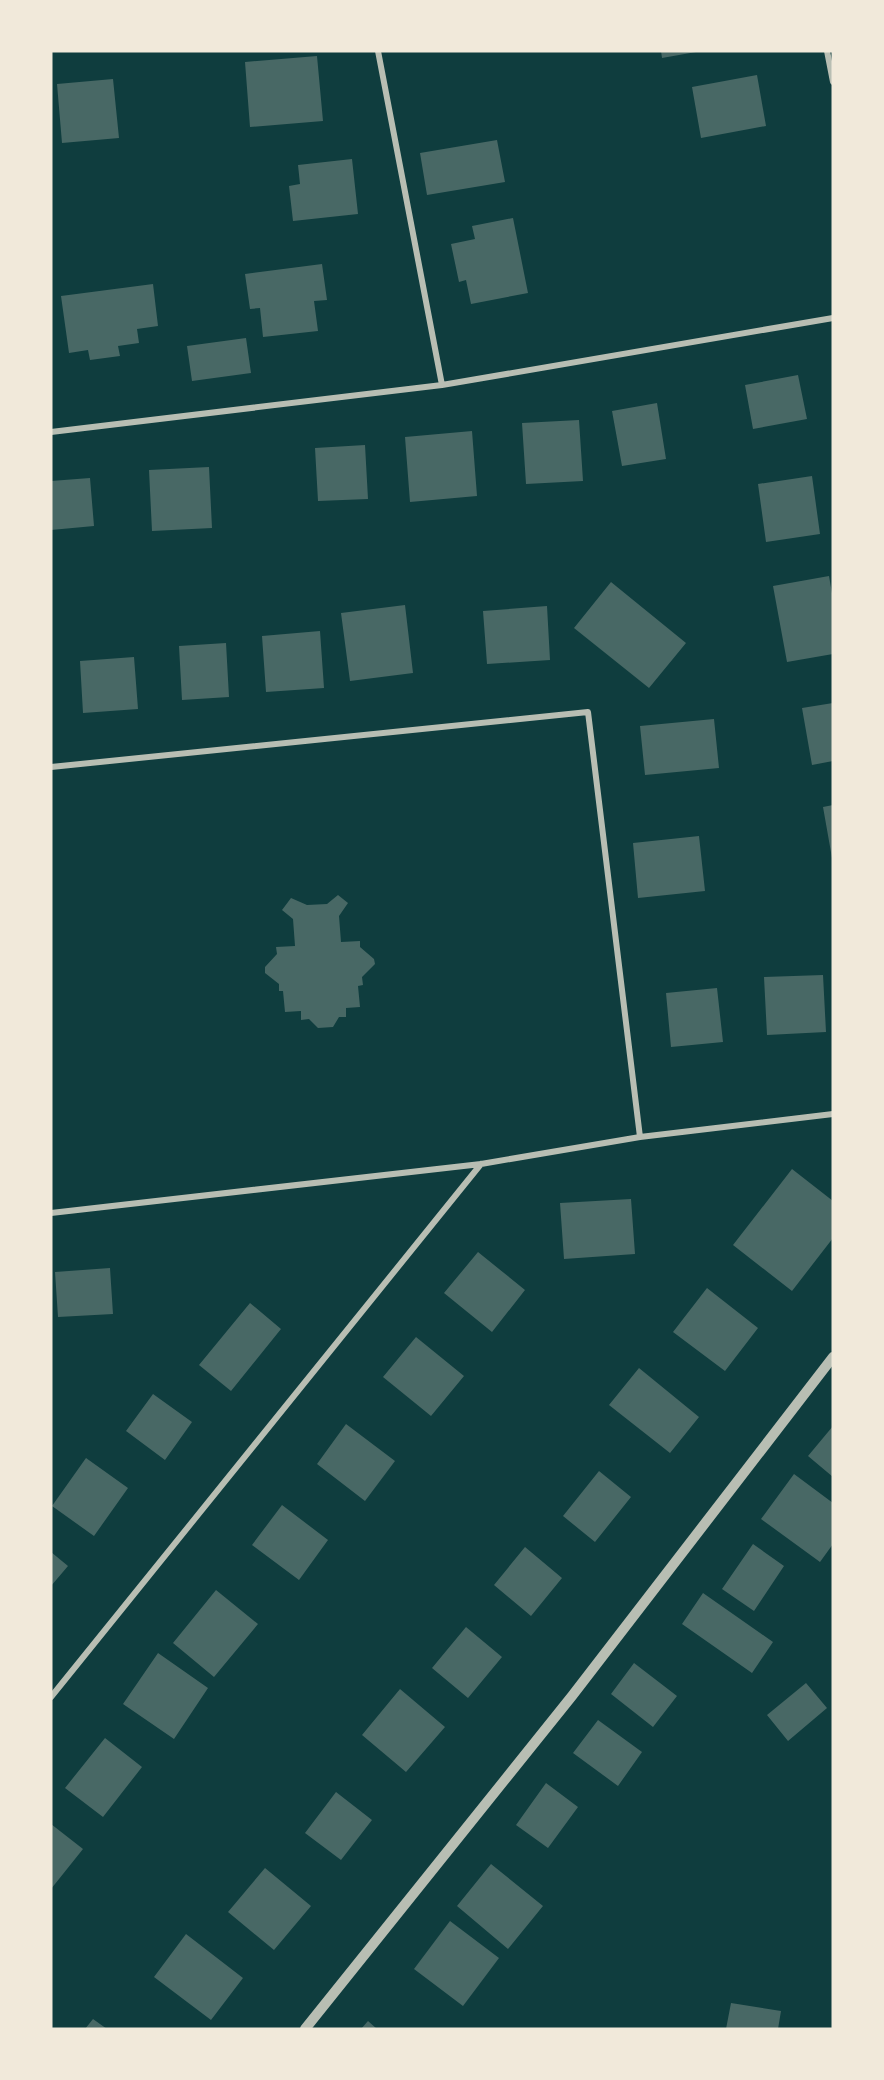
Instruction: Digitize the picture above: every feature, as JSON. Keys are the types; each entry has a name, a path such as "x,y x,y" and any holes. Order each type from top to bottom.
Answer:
{"street":[{"path":"378,51 442,385"},
{"path":"827,51 833,82"},
{"path":"51,432 442,385 833,318"},
{"path":"51,767 588,712 640,1137"},
{"path":"51,1213 481,1164 640,1137 833,1114"},
{"path":"51,1697 481,1164"},
{"path":"305,2029 572,1696 833,1357"}],"building":[{"path":"661,51 696,51 696,52 662,58"},
{"path":"317,56 323,121 250,127 245,62"},
{"path":"757,75 766,126 701,138 692,87"},
{"path":"113,79 119,138 62,143 57,84"},
{"path":"497,140 505,182 427,195 420,153"},
{"path":"352,159 358,214 293,221 289,186 300,184 298,165"},
{"path":"513,218 528,293 471,304 466,280 459,282 451,244 475,239 472,226"},
{"path":"322,264 327,300 314,301 318,331 263,337 260,308 250,309 245,274"},
{"path":"153,284 158,326 137,329 139,343 118,346 120,356 90,360 88,350 69,353 61,296"},
{"path":"246,338 251,373 192,381 187,346"},
{"path":"798,375 807,419 753,429 745,385"},
{"path":"657,403 666,459 622,466 612,411"},
{"path":"579,420 583,481 526,484 522,423"},
{"path":"472,431 477,496 410,502 405,437"},
{"path":"365,445 368,499 318,501 315,448"},
{"path":"209,467 212,528 152,531 149,470"},
{"path":"812,476 820,534 766,542 758,484"},
{"path":"90,478 94,526 51,530 51,481"},
{"path":"829,576 833,599 833,654 787,662 773,586"},
{"path":"611,582 686,643 649,688 574,628"},
{"path":"405,605 413,673 350,681 341,613"},
{"path":"547,606 550,660 487,664 483,611"},
{"path":"320,631 324,688 266,692 262,636"},
{"path":"226,643 229,697 182,700 179,646"},
{"path":"134,657 138,709 83,713 80,661"},
{"path":"833,703 833,761 812,765 802,708"},
{"path":"714,719 719,768 645,775 640,726"},
{"path":"833,805 833,858 832,858 823,807"},
{"path":"699,836 705,891 638,898 633,843"},
{"path":"338,895 348,903 339,916 341,942 360,941 360,947 374,959 375,964 362,977 363,985 358,986 360,1007 346,1008 346,1017 339,1017 333,1027 318,1028 309,1019 301,1020 301,1011 285,1012 283,991 279,991 279,984 265,973 265,967 277,954 276,947 295,946 293,919 282,910 291,898 307,905 327,904"},
{"path":"823,975 826,1032 767,1035 764,977"},
{"path":"717,988 723,1042 671,1047 666,993"},
{"path":"792,1169 833,1201 833,1238 792,1291 733,1245"},
{"path":"631,1199 635,1254 564,1259 560,1203"},
{"path":"478,1252 525,1290 492,1332 444,1293"},
{"path":"110,1268 113,1314 58,1317 55,1272"},
{"path":"707,1288 758,1328 725,1371 673,1332"},
{"path":"250,1303 281,1329 231,1391 199,1365"},
{"path":"416,1337 464,1376 431,1416 383,1377"},
{"path":"639,1368 699,1417 670,1453 609,1405"},
{"path":"153,1394 192,1422 165,1460 126,1431"},
{"path":"346,1424 395,1461 365,1501 317,1464"},
{"path":"833,1426 833,1477 808,1456"},
{"path":"86,1458 128,1488 94,1536 52,1506"},
{"path":"599,1471 631,1497 595,1542 563,1516"},
{"path":"794,1474 833,1503 833,1544 820,1562 761,1519"},
{"path":"282,1505 328,1540 299,1580 252,1545"},
{"path":"753,1544 784,1566 754,1611 722,1589"},
{"path":"525,1547 562,1578 531,1616 494,1585"},
{"path":"51,1552 68,1566 51,1586"},
{"path":"216,1590 258,1624 214,1677 173,1643"},
{"path":"703,1593 773,1642 752,1673 682,1624"},
{"path":"466,1627 502,1657 468,1698 432,1668"},
{"path":"158,1653 208,1688 174,1739 123,1704"},
{"path":"634,1663 677,1696 653,1727 611,1694"},
{"path":"806,1683 827,1708 788,1741 767,1715"},
{"path":"400,1689 445,1727 406,1772 362,1735"},
{"path":"598,1720 642,1752 618,1786 573,1753"},
{"path":"105,1738 142,1767 103,1817 65,1788"},
{"path":"546,1783 578,1807 548,1848 516,1825"},
{"path":"336,1792 372,1820 341,1860 305,1833"},
{"path":"51,1824 83,1849 51,1889"},
{"path":"491,1864 543,1906 508,1949 457,1906"},
{"path":"265,1868 311,1906 274,1950 228,1912"},
{"path":"450,1921 499,1958 463,2006 414,1969"},
{"path":"186,1934 243,1978 211,2020 154,1977"},
{"path":"731,2003 781,2011 778,2029 726,2029"},
{"path":"93,2019 107,2029 85,2029"},
{"path":"368,2021 377,2029 361,2029"}]}
